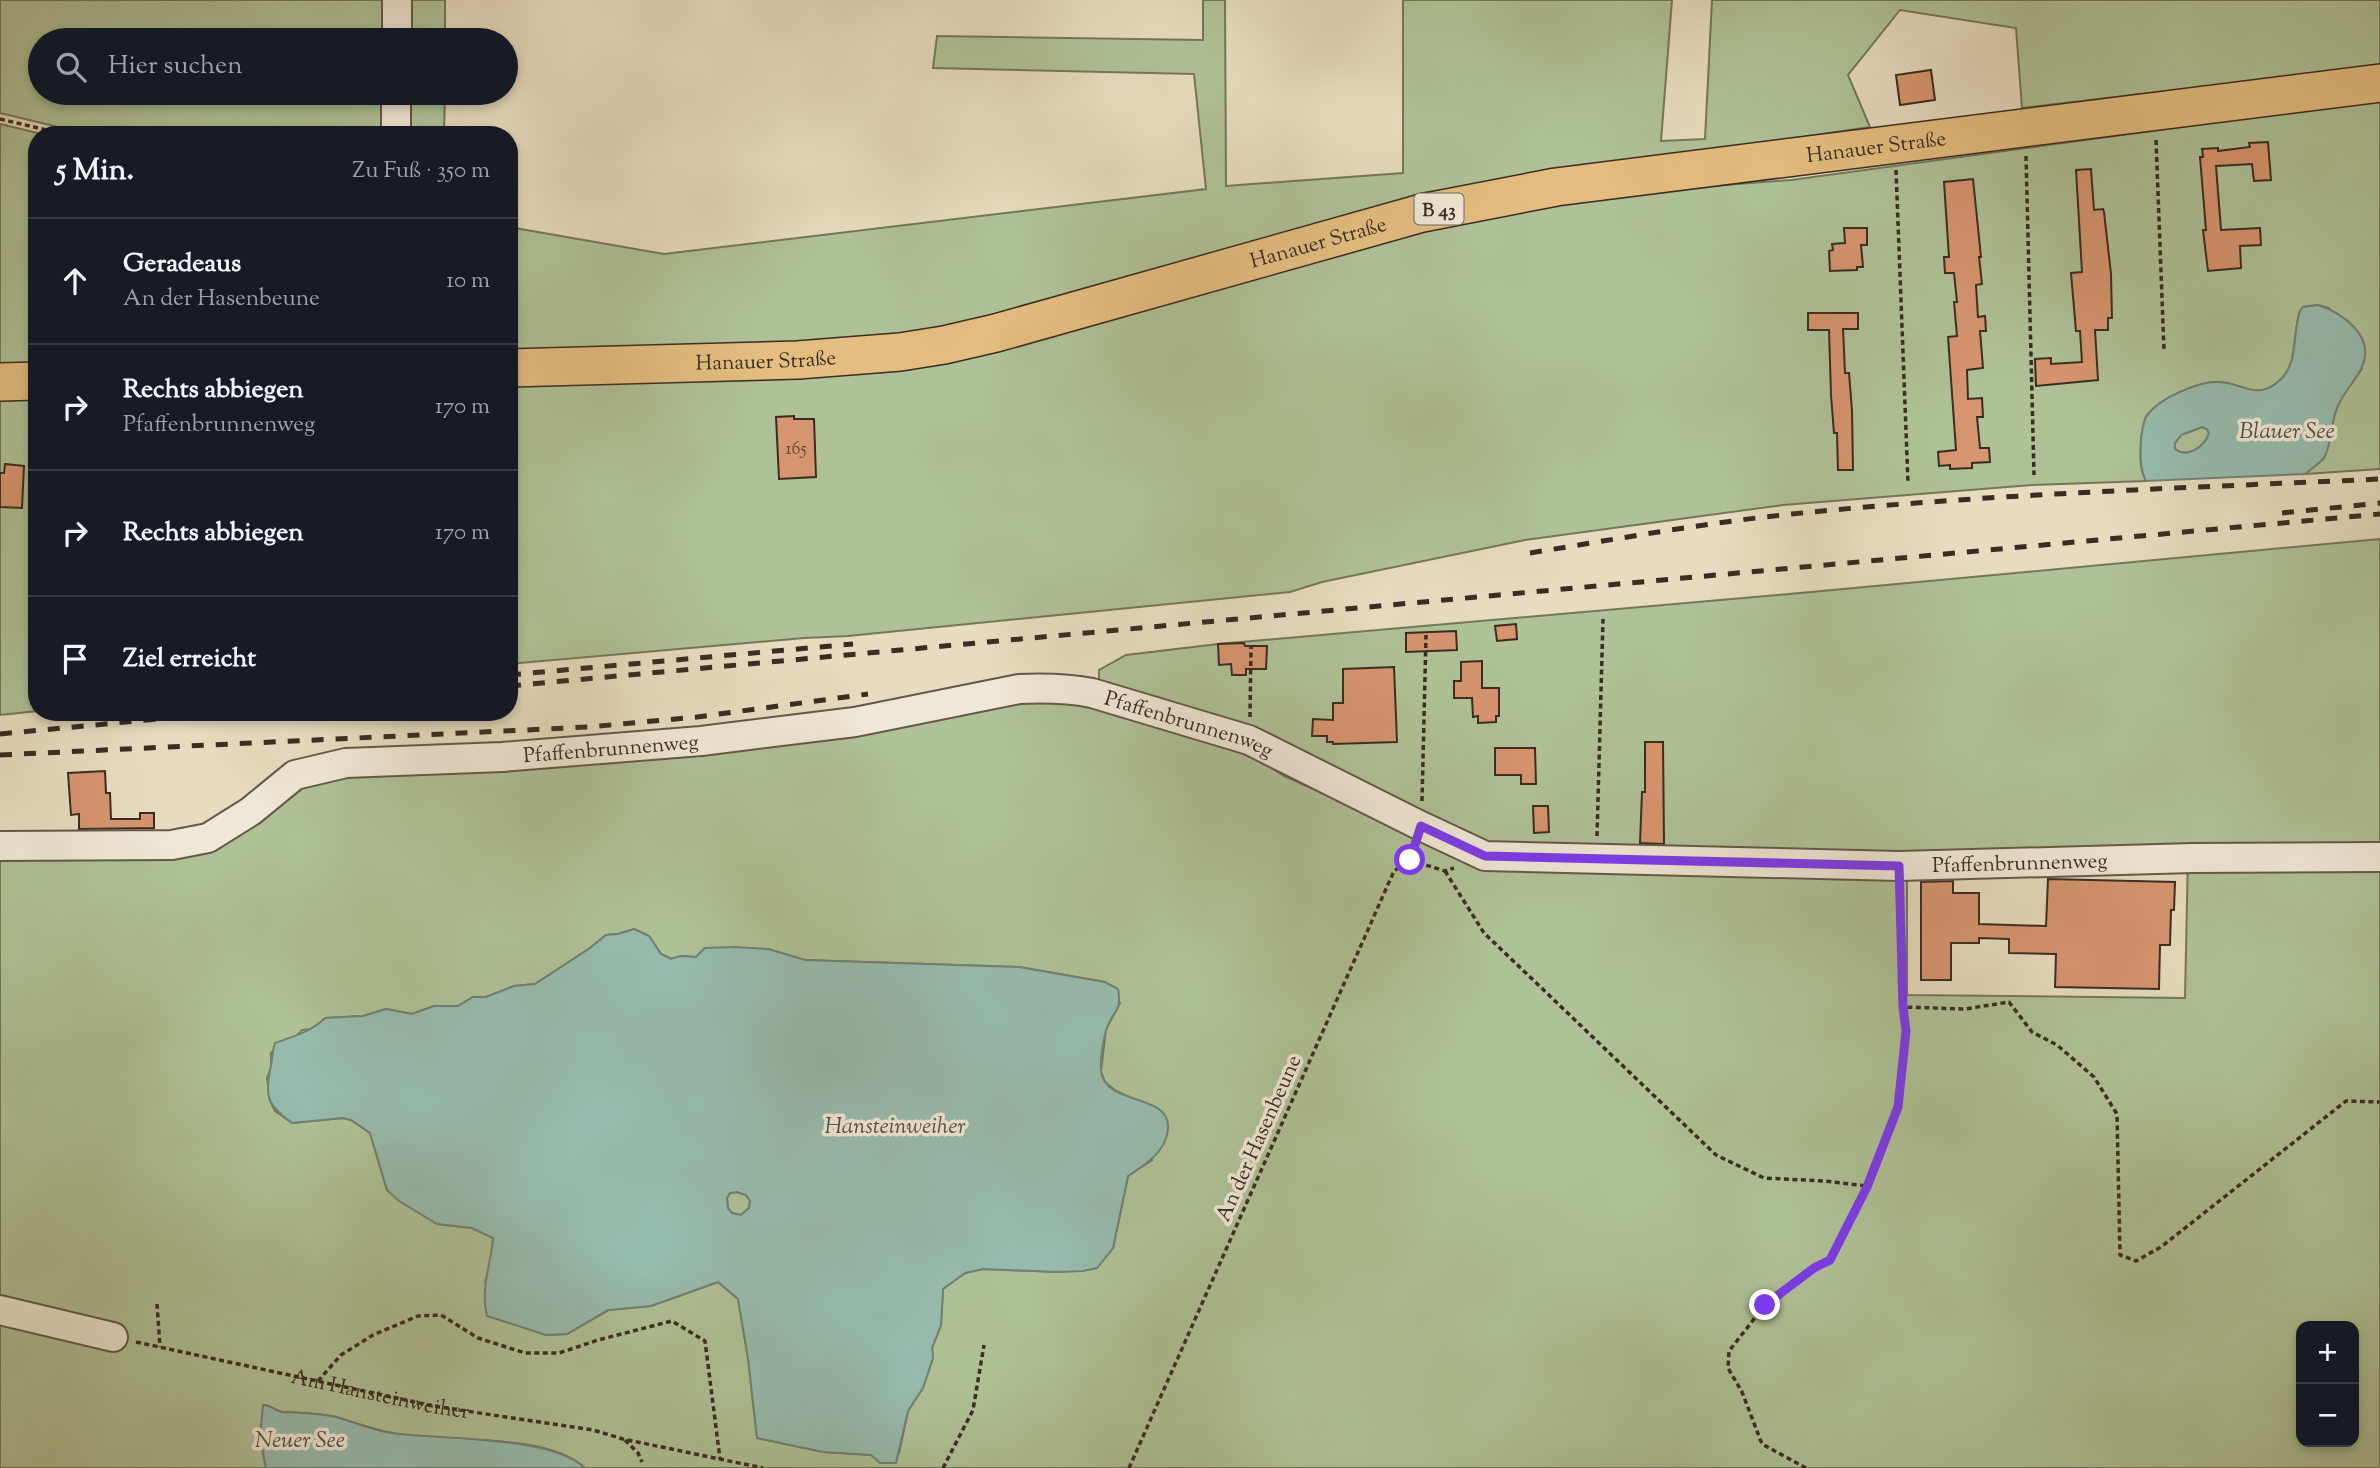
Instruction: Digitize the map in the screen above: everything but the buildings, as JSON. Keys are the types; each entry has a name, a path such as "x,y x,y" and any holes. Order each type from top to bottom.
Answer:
{"main road":[{"name":"Hanauer Straße","path":"518,368 799,360 911,350 996,333 1422,212 1467,203 1556,187 2380,83"},
{"path":"0,382 28,381"}],"lane":[{"path":"397,0 397,28"},
{"path":"396,105 396,126"},
{"name":"Pfaffenbrunnenweg","path":"0,846 172,845 208,838 251,811 295,775 346,763 502,757 701,741 855,722 1019,689 1069,689 1092,693 1250,740 1485,856 1899,866 2193,858 2380,857"},
{"path":"0,1310 113,1337"}],"path":[{"path":"2155,112 2164,351"},
{"path":"0,119 30,126"},
{"path":"2026,128 2034,475"},
{"path":"1896,146 1908,483"},
{"path":"1595,859 1603,619"},
{"name":"An der Hasenbeune","path":"1129,1468 1394,871 1410,860 1421,826 1426,635"},
{"path":"1250,740 1251,647"},
{"path":"1806,1468 1762,1444 1742,1392 1728,1368 1729,1351 1765,1305 1814,1268 1830,1260 1867,1187 1898,1107 1906,1031 1899,866"},
{"path":"1445,871 1484,933 1716,1156 1764,1178 1824,1181 1867,1187"},
{"path":"1903,1007 1965,1009 2009,1002 2032,1032 2057,1045 2094,1077 2116,1114 2120,1255 2136,1261 2161,1247 2347,1101 2380,1102"},
{"path":"156,1304 160,1347"},
{"path":"318,1381 341,1355 373,1335 418,1316 441,1315 478,1338 525,1353 559,1353 672,1321 705,1340 720,1459"},
{"name":"Am Hansteinweiher","path":"113,1337 433,1406 593,1430 623,1439 763,1468"},
{"path":"943,1468 973,1410 984,1345"},
{"path":"623,1439 638,1452 642,1462"}],"shaded area":[{"path":"0,0 389,0 390,28 28,28 28,105 391,105 391,126 54,126 0,113"},
{"path":"405,0 445,0 445,28 404,28"},
{"path":"1203,0 1225,0 1226,186 1403,173 1403,0 1672,0 1661,141 1705,139 1712,0 2380,0 2380,66 2022,108 2016,28 1900,10 1848,75 1870,127 1422,193 1226,253 933,332 850,342 518,351 518,229 664,254 1206,189 1194,74 933,68 937,36 1203,40"},
{"path":"2380,100 2380,469 2305,474 2324,458 2334,415 2342,396 2362,369 2329,308 2318,305 2303,307 2300,311 2290,366 2271,387 2257,390 2219,382 2201,384 2171,397 2148,414 2143,426 2140,450 2146,481 2032,485 1783,505 1525,540 1322,582 1290,592 848,636 518,663 518,383 799,374 1435,223 1537,206 1673,189 1791,180"},
{"path":"404,105 445,105 444,126 404,126"},
{"path":"0,124 28,131 28,363 0,364"},
{"path":"28,399 28,712 0,715 0,401"},
{"path":"2202,427 2209,433 2200,446 2185,453 2175,449 2175,443 2181,435"},
{"path":"2380,539 2380,1468 585,1468 567,1456 544,1448 518,1443 409,1436 336,1417 283,1412 264,1405 260,1437 266,1468 0,1468 0,854 175,851 291,788 320,777 1042,693 1228,739 1284,776 1475,860 1907,876 1907,995 2185,998 2188,855 1676,855 1489,845 1099,685 1099,670 1126,655 1218,644","holes":["634,929 649,936 661,954 671,959 681,956 696,957 705,948 768,949 805,960 1019,967 1105,982 1120,1003 1106,1029 1101,1072 1105,1082 1116,1091 1134,1099 1152,1160 1128,1176 1113,1248 1097,1267 1058,1272 983,1269 965,1273 943,1289 941,1325 932,1348 933,1358 923,1387 908,1411 899,1453 871,1455 823,1452 757,1438 738,1299 718,1282 651,1306 609,1310 567,1334 546,1335 518,1325 485,1282 491,1262 493,1238 472,1228 437,1224 387,1190 370,1133 351,1120 343,1118 292,1123 275,1111 270,1101 267,1078 271,1068 271,1053 286,1039 295,1038 302,1030 314,1029 325,1018 363,1016 386,1009 412,1014 434,1006 458,1006 473,997 486,997 514,986 535,984 606,935"]},
{"path":"730,1193 746,1195 750,1201 749,1208 741,1215 732,1213 728,1208 727,1198"}],"water":[{"name":"Blauer See","path":"2318,305 2347,320 2361,336 2365,346 2362,367 2337,408 2327,450 2321,461 2305,474 2146,481 2141,466 2141,439 2148,414 2171,397 2191,387 2210,382 2257,390 2271,387 2290,366 2303,307","holes":["2202,427 2207,429 2207,438 2195,450 2185,453 2175,449 2175,443 2181,435"]},
{"name":"Hansteinweiher","path":"634,929 649,936 661,954 671,959 681,956 696,957 705,948 768,949 805,960 1019,967 1105,982 1118,989 1118,1006 1104,1038 1101,1071 1105,1082 1114,1090 1159,1109 1166,1117 1168,1129 1163,1144 1154,1157 1128,1176 1113,1248 1097,1268 1058,1272 983,1269 965,1273 943,1289 941,1325 932,1348 933,1358 923,1388 908,1411 896,1463 880,1463 871,1455 823,1452 757,1438 738,1299 718,1282 651,1306 608,1310 567,1334 546,1335 487,1316 485,1287 493,1238 472,1228 437,1224 399,1201 387,1190 370,1133 351,1120 343,1118 292,1123 272,1105 268,1085 275,1043 308,1030 325,1018 363,1016 386,1009 412,1014 434,1006 458,1006 473,997 486,997 514,986 535,984 606,935","holes":["730,1193 746,1195 750,1201 749,1208 741,1215 732,1213 728,1208 727,1198"]},
{"name":"Neuer See","path":"263,1405 282,1412 336,1417 385,1432 521,1444 568,1457 585,1468 266,1468 260,1437"}],"railway":[{"path":"1530,553 1726,522 1865,507 2086,492 2380,479"},
{"path":"2282,513 2380,503"},
{"path":"518,685 2380,514"},
{"path":"518,674 853,644"},
{"path":"0,755 588,727 697,717 868,694"},
{"path":"0,734 136,721"}],"route":[{"path":"1410,860 1421,826 1485,856 1899,866 1906,1031 1898,1107 1867,1187 1830,1260 1814,1268 1765,1305"}]}
